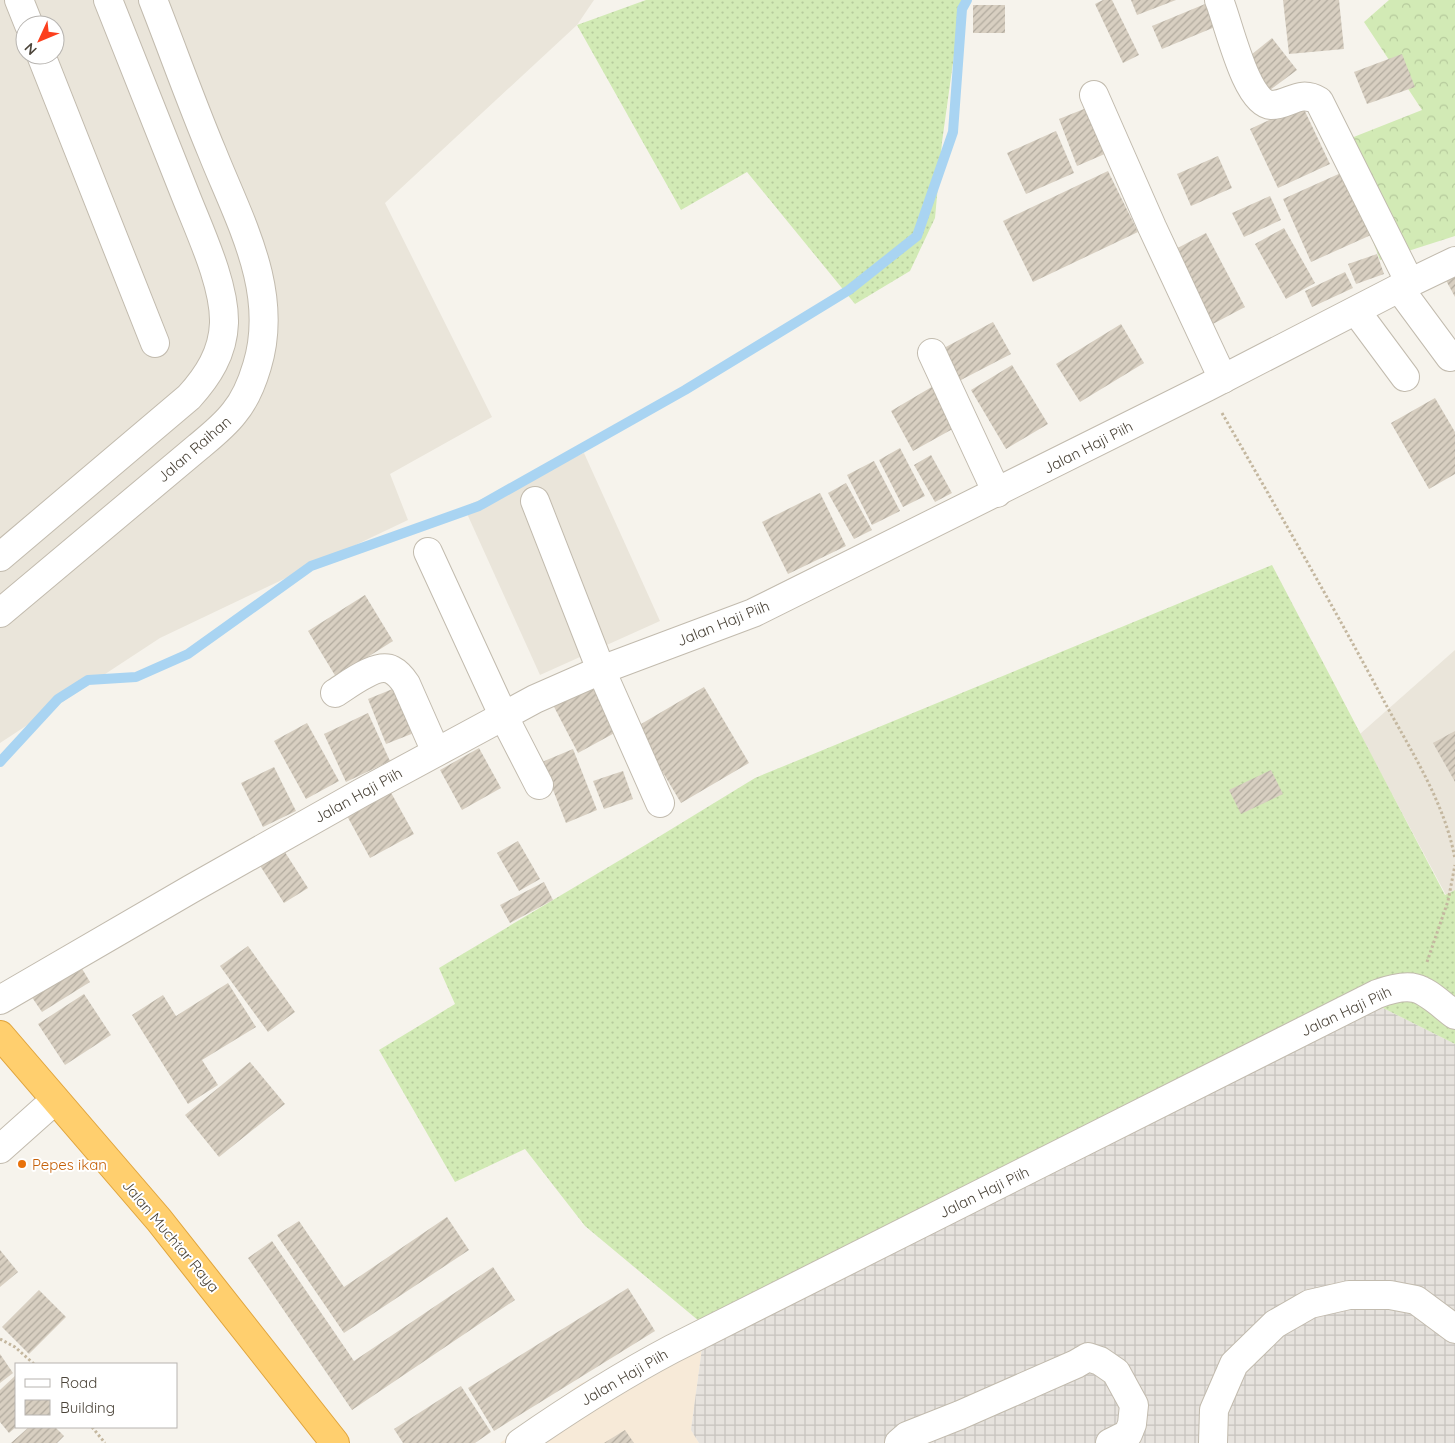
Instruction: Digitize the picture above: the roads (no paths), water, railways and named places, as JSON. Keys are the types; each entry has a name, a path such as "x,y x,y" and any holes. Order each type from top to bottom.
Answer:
{"highway":[{"name":"Jalan Muchtar Raya","path":"0,1035 159,1220 335,1443"}],"street":[{"path":"19,0 25,15"},
{"path":"3,545 86,485 189,397 210,370 222,342 224,323 222,304 215,275 108,0"},
{"name":"Jalan Raihan","path":"0,613 198,447 234,413 252,383 260,358 264,313 263,293 259,275 240,218 212,154 153,0"},
{"path":"1220,0 1248,81 1260,100 1266,104 1273,105 1308,96 1319,101 1404,286 1450,357"},
{"path":"45,65 155,343"},
{"path":"1094,96 1152,227 1215,383"},
{"path":"175,169 212,154"},
{"name":"Jalan Haji Piih","path":"0,1000 199,884 535,698 601,670 753,614 997,493 1455,261"},
{"path":"1356,311 1405,377"},
{"path":"932,354 997,493"},
{"path":"86,485 112,519"},
{"path":"535,501 601,670 660,803"},
{"path":"428,552 503,715 540,785"},
{"path":"335,693 373,670 390,668 406,684 436,752"},
{"name":"Jalan Haji Piih","path":"520,1443 579,1403 637,1368 1376,994 1400,987 1418,988 1431,995 1455,1015"},
{"path":"0,1149 55,1100"},
{"path":"1213,1443 1214,1410 1234,1364 1275,1324 1310,1304 1349,1295 1390,1295 1416,1300 1455,1329"},
{"path":"899,1443 907,1436 960,1415 1088,1357 1100,1360 1116,1372 1134,1405 1132,1424 1123,1440"}],"waterway":[{"path":"0,762 58,699 88,680 136,677 188,654 311,566 479,506 685,390 849,290 917,236 953,132 962,9 967,0"}],"place":[{"name":"Pepes ikan","path":"22,1164"}]}
